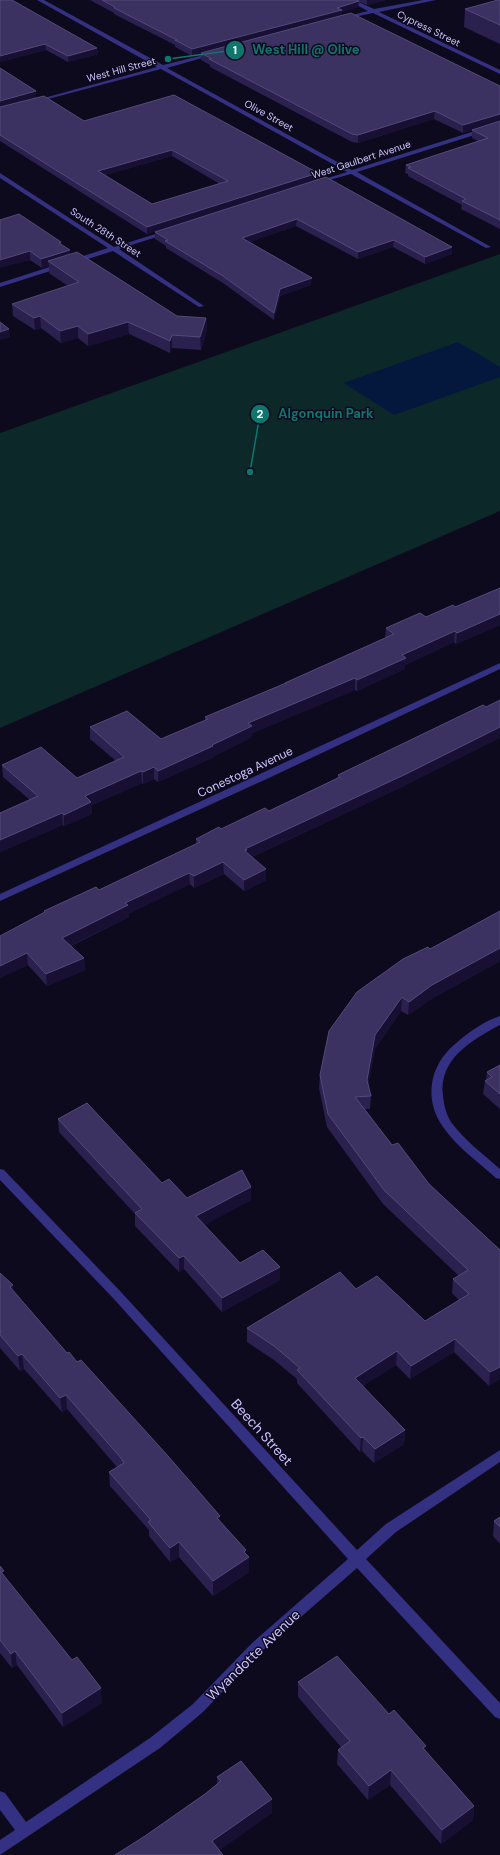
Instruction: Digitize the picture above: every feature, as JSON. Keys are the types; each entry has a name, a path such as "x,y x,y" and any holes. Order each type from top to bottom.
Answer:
{"street":[{"name":"Olive Street","path":"40,0 488,247"},
{"name":"Cypress Street","path":"350,0 500,72"},
{"path":"334,21 373,11 433,0"},
{"name":"West Hill Street","path":"30,103 222,51"},
{"name":"West Gaulbert Avenue","path":"308,186 500,125"},
{"name":"South 28th Street","path":"0,175 201,306"},
{"path":"0,285 173,230"},
{"name":"Conestoga Avenue","path":"0,898 268,775 500,666"},
{"path":"500,1020 477,1032 448,1056 439,1070 435,1091 440,1112 448,1126 500,1175"},
{"name":"Beech Street","path":"0,1173 123,1300 357,1559 500,1713"},
{"name":"Wyandotte Avenue","path":"0,1848 161,1738 198,1708 258,1646 391,1528 500,1455"},
{"path":"0,1798 24,1831"}],"green space":[{"path":"500,254 500,511 0,728 0,433"}],"water":[{"path":"458,342 500,367 500,377 394,415 344,383"}],"building":[{"path":"0,0 12,0 97,48 68,56 45,44 0,56"},
{"path":"102,0 359,1 337,8 342,10 192,49 114,8 115,7"},
{"path":"500,0 500,25 465,9"},
{"path":"351,13 500,86 500,114 463,125 435,111 358,135 352,134 209,59 212,59 201,53"},
{"path":"0,68 36,91 0,101"},
{"path":"174,95 318,173 147,227 0,135 0,107 44,96 84,121","holes":["172,150 228,181 152,204 98,171"]},
{"path":"500,121 500,220 462,201 466,199 408,168 411,167 406,165 488,138 472,130"},
{"path":"326,177 452,247 425,257 394,240 358,252 297,219 242,238 312,278 280,289 274,313 223,276 165,241 168,240 155,232"},
{"path":"19,214 61,242 59,243 70,250 41,259 30,251 0,260 0,220"},
{"path":"77,252 177,316 206,318 200,337 172,335 170,341 128,322 88,334 78,326 60,331 40,316 34,318 12,304 79,282 48,261"},
{"path":"0,322 9,329 0,332"},
{"path":"500,588 500,614 457,633 455,631 402,655 406,658 357,680 355,678 248,723 252,726 158,771 154,767 143,772 141,771 85,796 91,802 64,815 62,813 0,840 0,813 38,796 2,765 41,747 77,778 124,757 90,727 127,711 161,739 208,719 205,717 286,683 394,634 386,628 420,613 426,617 453,605 455,607"},
{"path":"500,700 500,727 406,774 245,849 247,850 245,851 266,869 244,880 223,862 194,876 189,873 125,903 128,905 62,938 84,958 46,974 27,953 0,966 0,936 45,912 44,911 96,887 99,890 200,842 196,839 219,827 221,829 265,808 269,811 340,777 338,775 483,705 486,707"},
{"path":"500,911 500,948 432,985 409,1002 402,997 375,1035 367,1080 371,1096 355,1097 392,1145 398,1143 429,1184 500,1250 500,1367 490,1372 455,1339 411,1366 397,1351 355,1378 405,1430 375,1449 363,1437 361,1438 297,1370 300,1368 274,1346 247,1328 340,1272 356,1289 377,1276 425,1321 469,1294 453,1279 468,1270 384,1190 328,1114 320,1075 329,1031 357,992 403,959 428,947 430,949"},
{"path":"500,1065 500,1094 485,1081 492,1077 487,1072"},
{"path":"87,1103 162,1183 169,1179 187,1198 242,1170 251,1187 196,1216 240,1263 263,1250 280,1267 222,1298 184,1256 179,1258 135,1213 142,1209 58,1119"},
{"path":"0,1273 13,1285 10,1287 67,1353 69,1352 77,1362 81,1360 168,1456 220,1516 217,1518 246,1550 244,1552 249,1557 213,1581 179,1542 170,1548 148,1522 151,1520 109,1472 124,1463 121,1458 66,1395 60,1398 22,1354 18,1356 0,1335"},
{"path":"500,1517 500,1527 494,1521"},
{"path":"0,1566 4,1571 1,1572 72,1660 77,1657 101,1688 62,1713 15,1651 11,1654 0,1640"},
{"path":"337,1656 389,1714 394,1710 426,1746 423,1748 474,1806 442,1830 391,1770 369,1786 338,1750 350,1741 298,1682"},
{"path":"241,1761 272,1799 212,1841 223,1855 115,1855 205,1794 221,1781 217,1777"}],"place":[{"name":"West Hill @ Olive","path":"168,59"},
{"name":"Algonquin Park","path":"250,472"}]}
